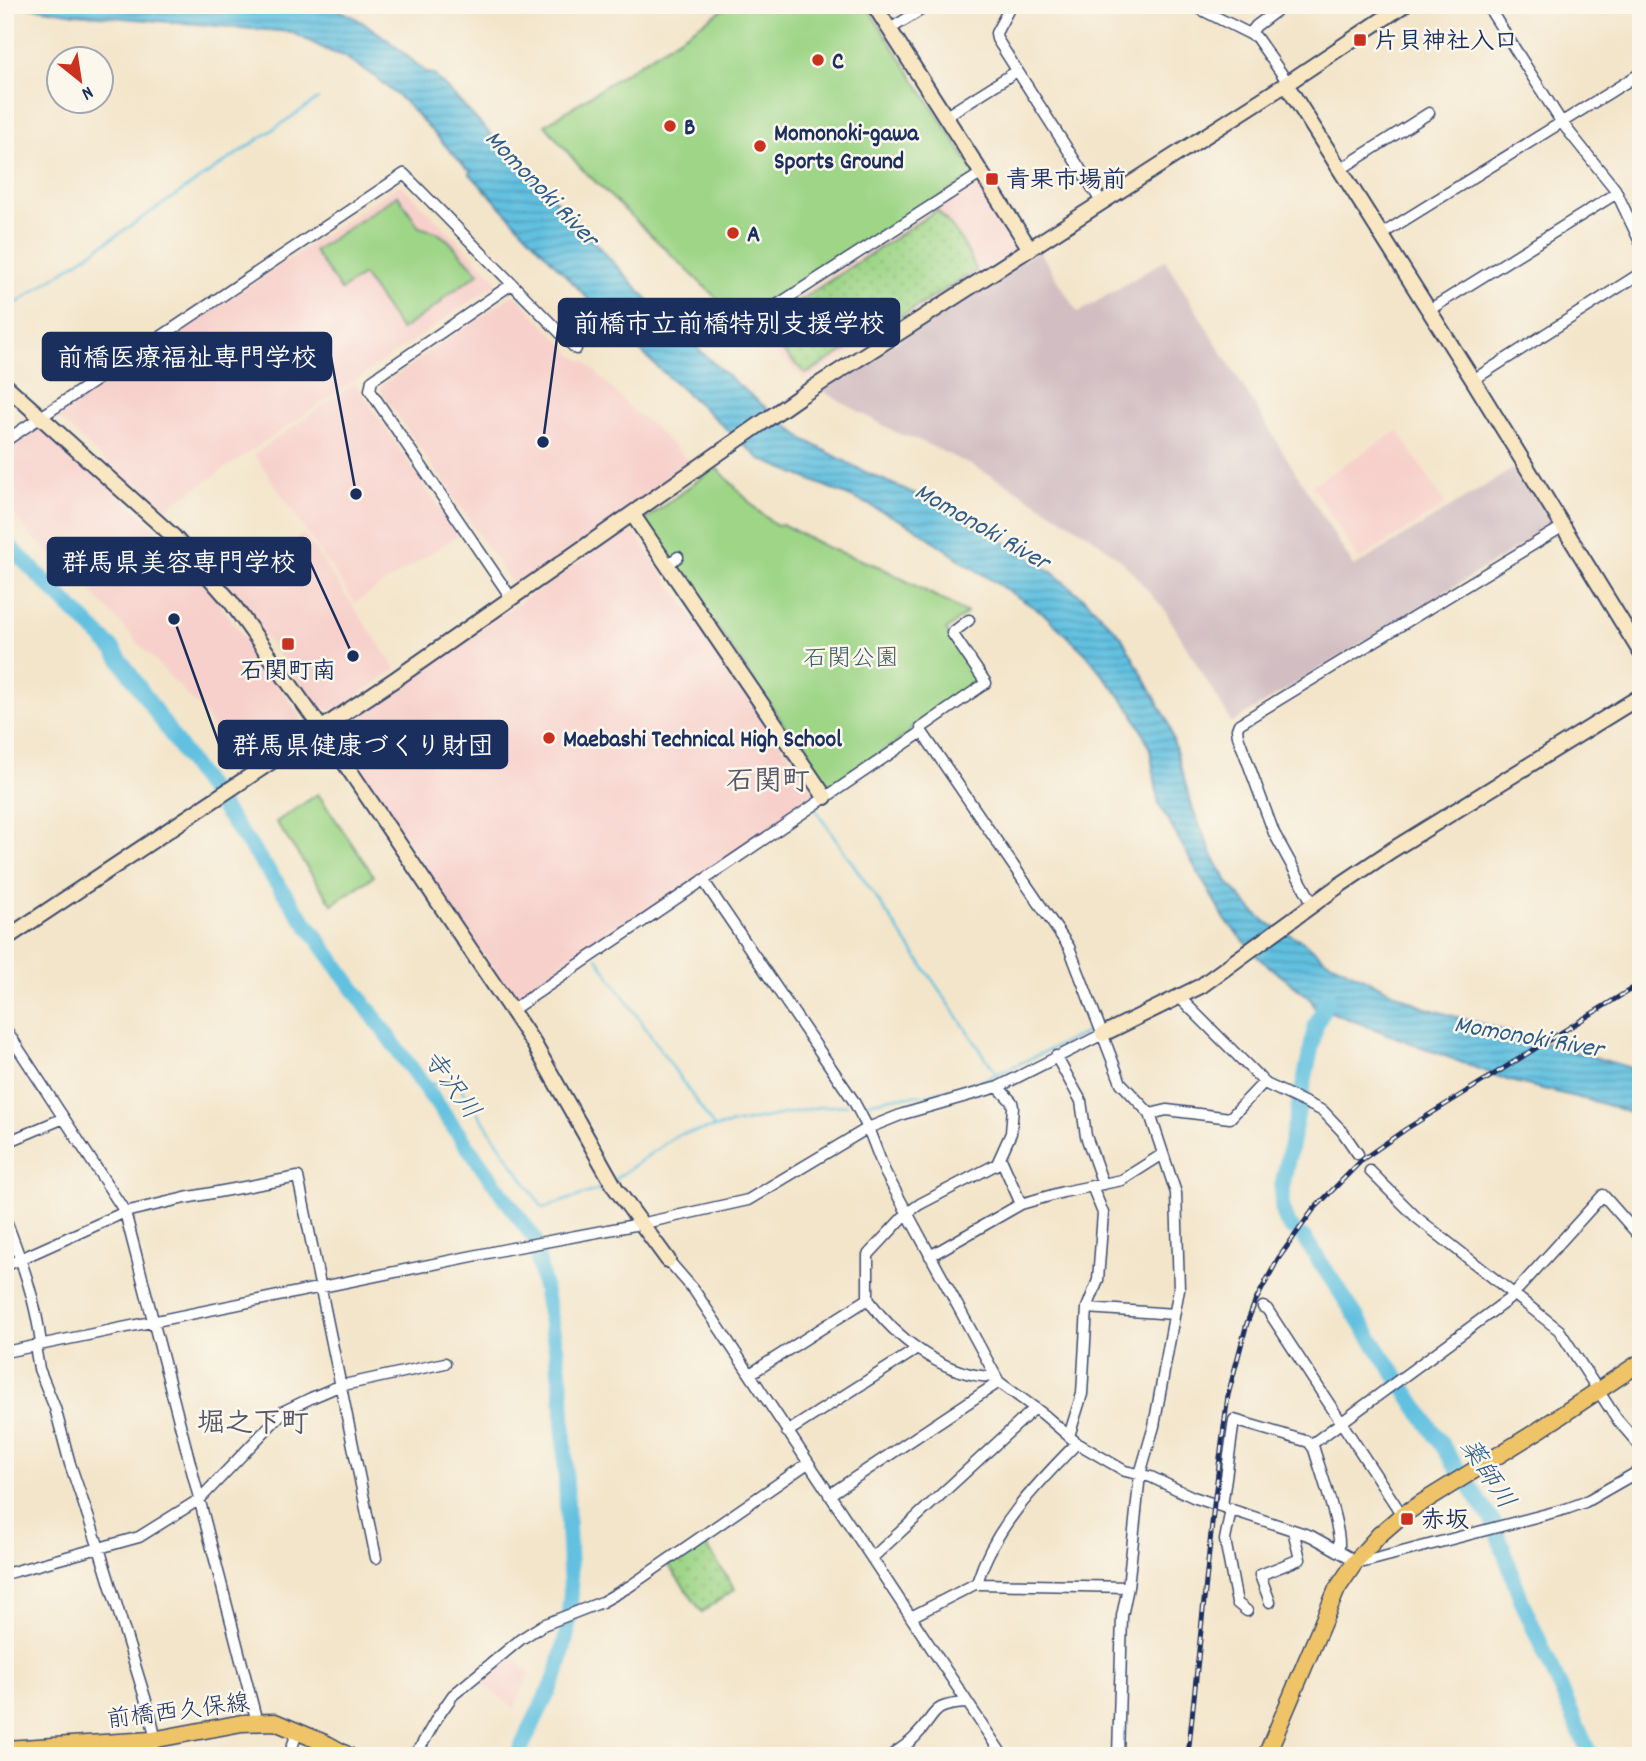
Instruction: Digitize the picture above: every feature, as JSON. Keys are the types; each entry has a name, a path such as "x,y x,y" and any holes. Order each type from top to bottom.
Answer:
{"main road":[{"path":"1266,1756 1337,1589 1356,1561 1379,1535 1402,1515 1641,1362"},
{"name":"前橋西久保線","path":"5,1748 152,1748 257,1722 275,1722 298,1730 349,1756"}],"street":[{"path":"874,5 1030,249"},
{"path":"890,30 929,5"},
{"path":"1011,5 996,36 1102,203"},
{"path":"1192,5 1250,34 1261,43 1641,653"},
{"path":"1250,34 1256,26 1284,5"},
{"path":"1487,5 1562,123 1617,193 1641,244"},
{"path":"5,939 512,599 792,402 1286,84 1402,6"},
{"path":"946,116 1017,71"},
{"path":"1382,234 1641,74"},
{"path":"1341,169 1429,113"},
{"path":"755,319 982,173"},
{"path":"5,441 404,174 576,349"},
{"path":"1429,310 1617,193"},
{"path":"1473,380 1641,274"},
{"path":"512,284 370,383 373,395 512,599"},
{"path":"5,385 174,537 231,602 321,728 512,1010 616,1189 640,1224 694,1290 1003,1756"},
{"path":"633,515 673,561 825,797"},
{"path":"1309,907 1274,833 1238,736 1239,724 1562,527"},
{"path":"969,620 952,633 986,683 921,728 922,732 1069,947 1121,1083 1150,1114 1176,1193 1179,1289 1154,1426 1140,1474 1128,1587 1122,1616 1118,1756"},
{"path":"5,1352 748,1200 868,1128 904,1114 998,1087 1180,997 1229,966 1392,850 1641,696"},
{"path":"512,1010 922,732"},
{"path":"703,880 853,1100 868,1128 885,1171 997,1380"},
{"path":"1180,997 1264,1082 1328,1116 1358,1154"},
{"path":"5,1028 125,1212 257,1722"},
{"path":"1056,1056 1081,1101 1086,1136 1103,1184"},
{"path":"1150,1114 1167,1110 1230,1118 1264,1082"},
{"path":"998,1087 1012,1102 1013,1107 1011,1133 998,1164 907,1213 868,1255 869,1299 917,1349 956,1369 997,1380 1073,1439 1125,1471 1140,1474 1227,1508 1311,1536 1356,1561 1373,1561 1566,1509 1585,1502 1641,1470"},
{"path":"5,1143 64,1118"},
{"path":"930,1256 1021,1204 1122,1180 1163,1154"},
{"path":"1001,1159 1021,1204"},
{"path":"1370,1171 1416,1217 1559,1330 1597,1392 1641,1447"},
{"path":"5,1266 125,1212 298,1177 376,1558"},
{"path":"979,1582 985,1558 1033,1488 1073,1439 1082,1394 1087,1308 1098,1280 1102,1213 1092,1186"},
{"path":"1312,1444 1514,1294 1603,1195 1641,1238"},
{"path":"5,1218 21,1258 35,1306 39,1369 55,1408 70,1464 150,1714 154,1732 152,1748"},
{"path":"750,1374 869,1299"},
{"path":"1263,1307 1267,1309 1402,1515"},
{"path":"1087,1308 1174,1314"},
{"path":"788,1432 917,1349"},
{"path":"5,1574 139,1536 200,1499 284,1411 339,1386 444,1363"},
{"path":"829,1495 997,1380"},
{"path":"872,1558 1035,1408"},
{"path":"1247,1612 1237,1603 1224,1540 1234,1420 1312,1444"},
{"path":"1312,1444 1338,1527 1341,1544 1338,1551"},
{"path":"412,1756 421,1746 446,1703 460,1688 521,1639 554,1620 630,1586 807,1463"},
{"path":"1270,1602 1260,1575 1300,1559 1293,1530"},
{"path":"911,1617 979,1582 1128,1587"},
{"path":"891,1756 914,1738 936,1710 946,1704 968,1703"},
{"path":"289,1756 298,1730"}],"shaded area":[{"path":"979,179 1021,247 805,380 749,329"},
{"path":"397,186 402,186 496,279 496,284 160,513 58,417 62,412"},
{"path":"1039,250 1078,313 1165,260 1354,567 1519,465 1553,518 1551,527 1232,723 1164,609 1123,562 1092,537 1012,487 918,440 899,434 821,390"},
{"path":"511,296 517,297 575,357 587,363 634,412 645,419 694,466 521,589 514,586 380,390 383,384"},
{"path":"97,351 106,366 80,381 71,368"},
{"path":"355,383 458,535 355,603 254,454"},
{"path":"39,425 147,520 209,589 301,717 301,736 242,776 204,713 92,593 99,584 89,571 79,580 32,536 5,503 5,448"},
{"path":"1399,432 1446,505 1359,560 1312,485"},
{"path":"630,527 815,793 816,799 515,1001 342,736 345,727 442,656"},
{"path":"304,534 396,669 334,712 318,706 226,585"},
{"path":"509,1654 529,1672 515,1708 476,1680"}],"green space":[{"name":"Momonoki-gawa Sports Ground","path":"730,5 866,5 974,171 973,176 763,312 731,312 580,167 545,125"},
{"path":"398,195 419,227 436,232 448,240 479,273 401,330 363,275 341,290 314,251"},
{"path":"937,210 960,239 976,271 806,374 758,328"},
{"name":"石関公園","path":"714,468 777,526 782,524 828,548 880,567 967,613 946,630 979,679 977,683 911,727 910,733 830,787 826,786 644,521"},
{"path":"318,794 374,876 332,904 276,822"},
{"path":"700,1542 705,1544 735,1589 702,1612 668,1565"}],"water":[{"path":"17,5 328,5 369,26 427,73 433,74 498,144 501,142 664,317 723,372 805,440 863,471 945,507 1053,573 1089,603 1121,636 1167,719 1193,810 1213,857 1229,884 1267,923 1301,940 1326,960 1423,1007 1641,1071 1641,1116 1510,1081 1328,1011 1319,1017 1310,998 1261,960 1226,921 1159,805 1150,749 1140,727 1130,709 1086,654 1044,614 914,527 863,502 760,459 653,363 591,302 469,173 471,170 466,168 406,103 375,77 342,55 291,32 76,14"}],"waterway":[{"path":"5,57 11,53"},
{"path":"5,311 318,99"},
{"name":"寺沢川","path":"5,542 113,649 198,774 534,1238 562,1393 571,1593 567,1633 557,1674 517,1756"},
{"path":"816,810 997,1074"},
{"path":"597,958 714,1127"},
{"name":"薬師川","path":"1292,1228 1284,1214 1282,1187 1316,1025 1328,998"},
{"path":"867,1103 897,1097 929,1095 986,1079 1094,1029"},
{"path":"422,1083 441,1085"},
{"path":"460,1087 543,1208 600,1189 607,1184"},
{"path":"615,1179 677,1135 820,1107 847,1105"},
{"name":"薬師川","path":"1304,1238 1494,1523 1522,1602 1593,1756"}],"railway":[{"path":"1188,1756 1228,1395 1247,1323 1278,1259 1313,1210 1363,1159 1406,1129 1641,983"}],"place":[{"name":"片貝神社入口","path":"1360,40"},
{"name":"C","path":"818,60"},
{"name":"B","path":"670,126"},
{"name":"Momonoki-gawa Sports Ground","path":"760,146"},
{"name":"青果市場前","path":"992,179"},
{"name":"A","path":"733,233"},
{"name":"前橋市立前橋特別支援学校","path":"543,442"},
{"name":"前橋医療福祉専門学校","path":"356,494"},
{"name":"群馬県健康づくり財団","path":"174,619"},
{"name":"石関町南","path":"288,644"},
{"name":"群馬県美容専門学校","path":"353,656"},
{"name":"Maebashi Technical High School","path":"549,738"},
{"name":"赤坂","path":"1407,1519"}],"district":[{"name":"石関町","path":"768,779"},
{"name":"堀之下町","path":"253,1421"}],"water label":[{"name":"Momonoki River","path":"543,187"},
{"name":"Momonoki River","path":"983,525"},
{"name":"Momonoki River","path":"1529,1035"}]}
